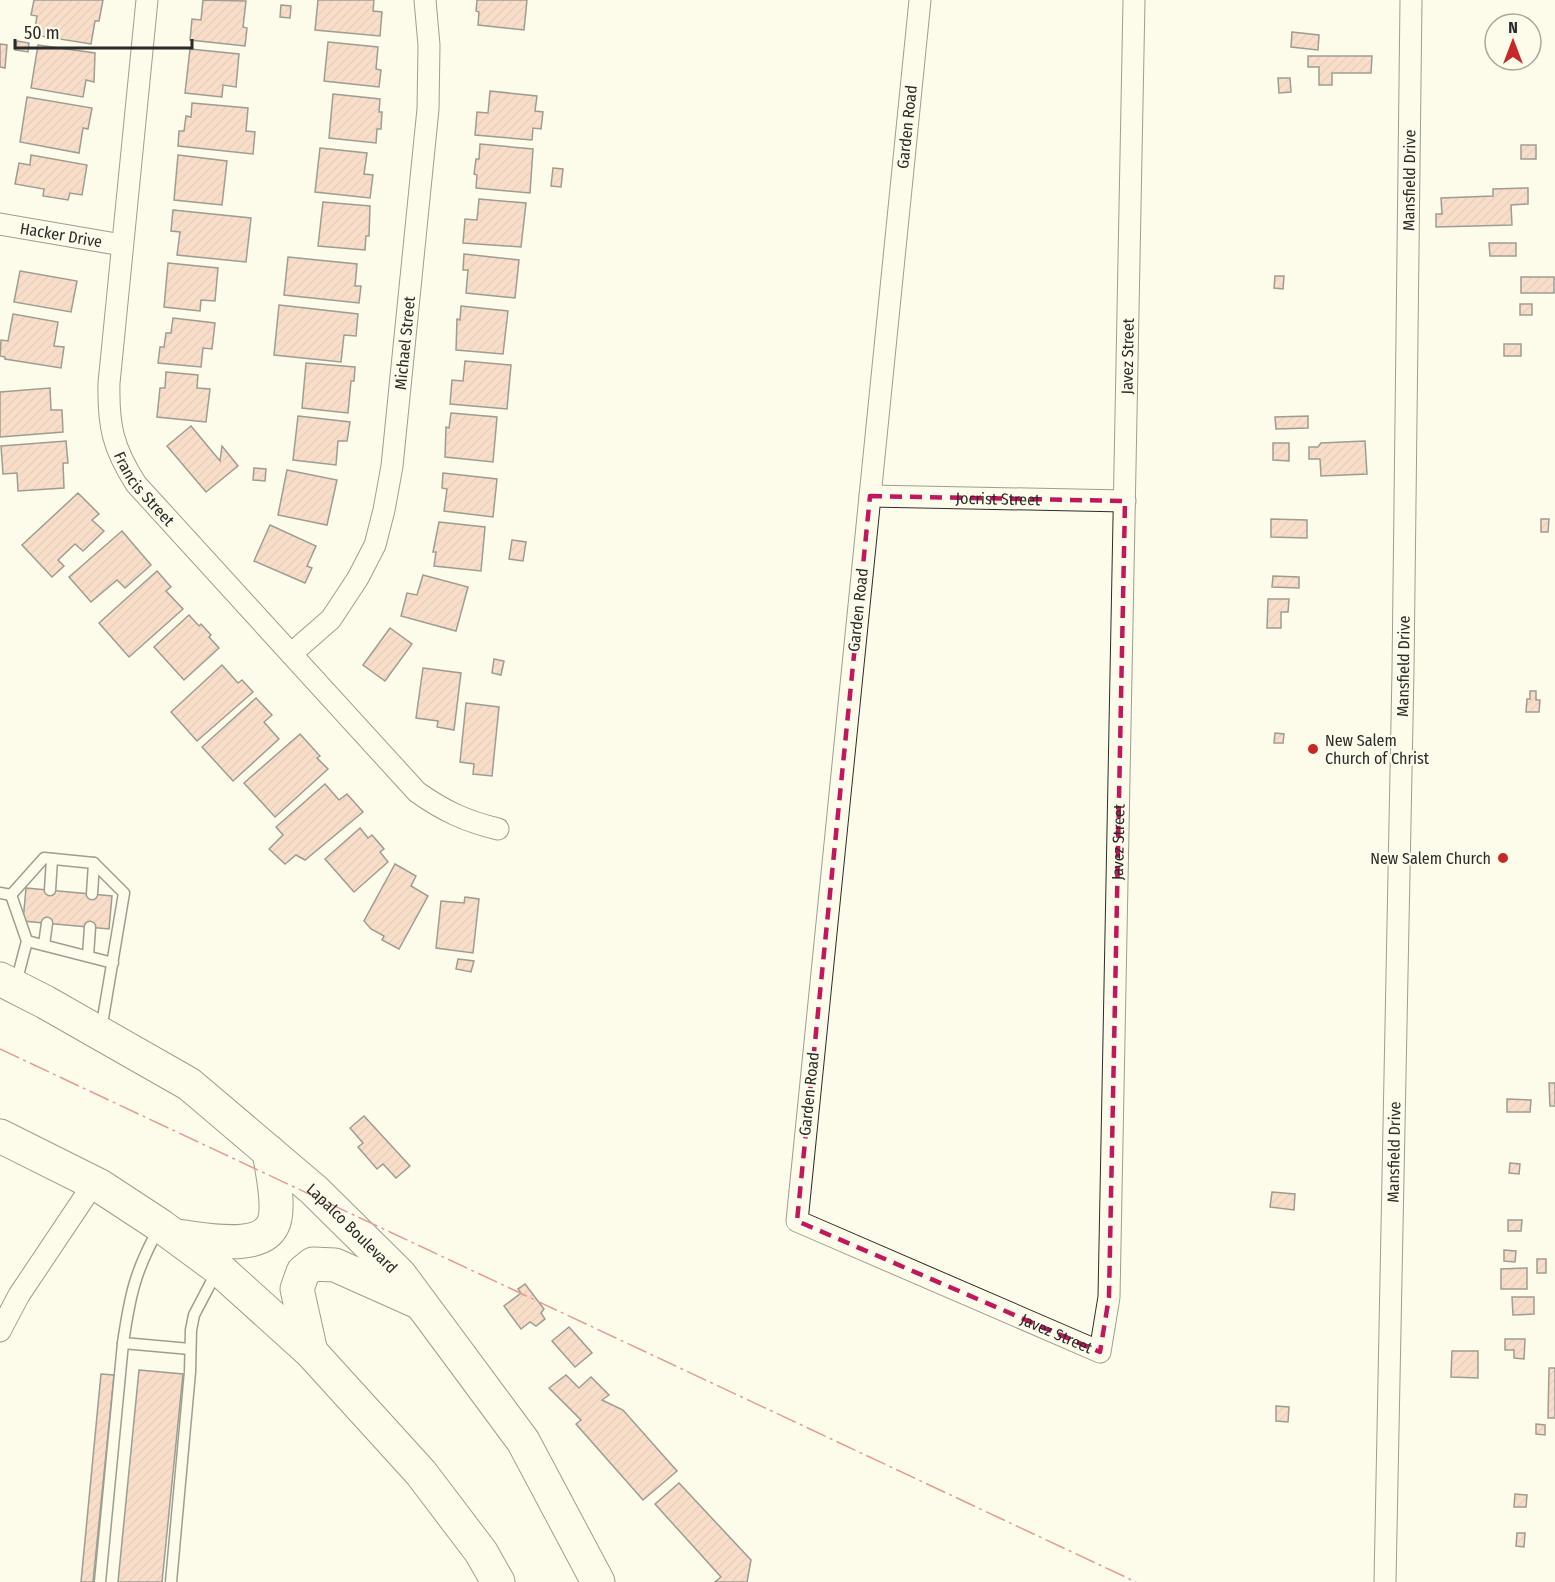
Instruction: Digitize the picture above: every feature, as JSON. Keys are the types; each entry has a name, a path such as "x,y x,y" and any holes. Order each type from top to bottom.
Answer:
{"main road":[{"name":"Lapalco Boulevard","path":"7,983 189,1084 314,1190 392,1267 523,1441 598,1582"},
{"path":"0,1136 94,1183 219,1268 311,1352 421,1473 481,1552 498,1582"},
{"path":"167,1231 242,1243 263,1236 274,1223 276,1194 270,1152"},
{"path":"311,1352 297,1289 303,1272 313,1264 334,1265 422,1304"}],"street":[{"name":"Francis Street","path":"147,0 108,410 112,435 121,460 136,484 417,792 443,811 471,823 498,829"},
{"name":"Michael Street","path":"291,654 331,619 358,578 375,545 384,510 392,466 428,109 429,45 426,0"},
{"name":"Garden Road","path":"797,1221 920,0"},
{"name":"Javez Street","path":"797,1221 1100,1352 1109,1297 1134,0"},
{"name":"Mansfield Drive","path":"1385,1582 1403,671 1411,0"},
{"name":"Hacker Drive","path":"0,224 122,244"},
{"name":"Jocrist Street","path":"870,496 1125,501"},
{"path":"0,1330 19,1294 94,1183"}],"lane":[{"path":"27,941 5,894 44,858 94,863 124,893 100,1033"},
{"path":"50,890 52,859"},
{"path":"92,894 94,863"},
{"path":"44,945 47,923"},
{"path":"88,956 90,927"},
{"path":"27,941 113,963"},
{"path":"7,983 27,941"},
{"path":"100,1582 123,1343 133,1284 139,1268 167,1231"},
{"path":"171,1582 194,1315 219,1268"},
{"path":"123,1343 190,1349"}],"highlighted area":[{"path":"870,496 1125,501 1109,1297 1100,1352 797,1221"}],"building":[{"path":"34,0 103,0 99,21 95,21 91,44 34,35 37,16 31,15"},
{"path":"203,0 246,1 243,27 247,28 245,46 190,40 192,19 201,20"},
{"path":"318,0 374,0 373,11 382,12 380,36 315,30"},
{"path":"477,0 527,0 524,30 478,25"},
{"path":"281,5 291,6 290,18 280,17"},
{"path":"1292,32 1319,35 1318,50 1291,47"},
{"path":"17,41 29,43 28,52 15,50"},
{"path":"328,42 378,47 376,69 381,70 379,87 324,81"},
{"path":"0,44 7,45 5,68 0,67"},
{"path":"38,45 95,53 94,82 86,80 83,97 31,88"},
{"path":"190,49 239,54 236,87 223,85 222,97 185,93"},
{"path":"1308,56 1372,56 1371,73 1332,73 1332,85 1319,85 1319,67 1308,67"},
{"path":"1278,78 1290,78 1291,92 1279,93"},
{"path":"490,91 537,96 535,111 543,112 541,129 533,128 532,140 475,135 477,112 488,113"},
{"path":"333,94 380,99 381,129 377,129 376,143 329,138"},
{"path":"27,97 92,108 88,129 83,128 79,153 20,142"},
{"path":"192,103 248,108 246,131 255,132 253,154 178,146 179,131 184,131 186,116 191,117"},
{"path":"480,144 533,149 530,193 476,188 477,175 474,174 476,159 479,159"},
{"path":"1521,145 1536,145 1536,159 1521,159"},
{"path":"320,148 367,153 364,174 373,175 370,198 315,192"},
{"path":"31,155 87,165 82,195 70,193 68,200 43,196 44,189 15,184 19,163 30,165"},
{"path":"178,155 227,161 222,205 174,200"},
{"path":"553,168 563,169 561,187 551,186"},
{"path":"1528,188 1528,204 1511,205 1512,225 1436,227 1436,214 1442,214 1441,198 1493,196 1493,189"},
{"path":"479,199 526,203 521,247 463,243 465,219 477,220"},
{"path":"323,202 370,206 369,236 366,236 365,250 318,246"},
{"path":"173,210 251,218 246,262 177,255 180,232 171,231"},
{"path":"1489,243 1516,243 1516,256 1490,256"},
{"path":"464,254 519,260 515,298 466,293 468,270 463,270"},
{"path":"288,257 357,264 355,286 361,286 359,303 284,295"},
{"path":"168,263 218,268 215,301 201,300 200,311 164,307"},
{"path":"20,271 77,281 71,312 14,302"},
{"path":"1275,276 1284,276 1283,289 1274,288"},
{"path":"1521,277 1554,277 1554,293 1521,293"},
{"path":"1520,304 1532,304 1532,315 1520,315"},
{"path":"279,305 358,314 356,336 344,335 341,362 274,355"},
{"path":"461,306 508,311 503,354 456,350 457,319 460,320"},
{"path":"13,314 58,322 54,346 64,347 61,368 5,359 0,356 1,340 8,341"},
{"path":"173,318 215,323 212,349 203,348 201,367 158,363 160,347 164,347 166,333 171,333"},
{"path":"1504,344 1521,344 1521,356 1504,356"},
{"path":"465,361 511,365 507,409 450,404 452,380 463,381"},
{"path":"306,363 355,367 354,381 351,381 348,413 302,408"},
{"path":"166,372 198,375 197,388 210,389 206,422 157,417 160,388 165,388"},
{"path":"50,388 51,410 62,410 63,432 0,437 0,392"},
{"path":"451,413 497,417 493,462 445,457 446,427 449,428"},
{"path":"298,416 350,422 347,441 338,441 336,465 293,460"},
{"path":"1308,416 1308,428 1276,429 1275,417"},
{"path":"191,426 220,461 222,446 238,466 206,492 167,446"},
{"path":"66,441 68,463 63,463 64,488 18,491 17,473 3,474 1,446"},
{"path":"1365,441 1367,474 1321,476 1320,459 1309,459 1309,447 1318,447 1321,443"},
{"path":"1273,443 1289,443 1289,461 1273,460"},
{"path":"254,468 266,469 265,481 253,480"},
{"path":"287,470 337,480 327,525 278,515"},
{"path":"443,473 497,479 493,517 444,511 447,489 442,488"},
{"path":"78,493 99,514 92,520 104,531 83,551 75,544 58,560 64,566 52,577 22,545"},
{"path":"1271,519 1307,520 1307,538 1271,537"},
{"path":"1541,519 1549,519 1548,532 1541,532"},
{"path":"439,522 485,527 481,571 434,566 436,552 433,552"},
{"path":"270,525 316,546 307,566 312,568 305,583 254,561"},
{"path":"122,531 151,565 125,588 117,580 91,602 69,577"},
{"path":"512,540 526,542 523,561 509,559"},
{"path":"157,571 171,587 166,591 183,609 129,657 99,623"},
{"path":"423,575 468,587 456,631 401,616 407,593 417,595"},
{"path":"1273,576 1299,577 1299,588 1272,587"},
{"path":"1268,599 1289,599 1288,612 1281,612 1281,628 1267,628"},
{"path":"189,615 211,635 209,637 219,648 184,680 154,647"},
{"path":"390,628 412,644 385,681 363,665"},
{"path":"494,659 504,661 501,675 492,673"},
{"path":"222,665 238,683 242,680 253,692 197,741 171,712"},
{"path":"423,668 461,673 454,730 437,727 438,721 416,718"},
{"path":"1530,691 1536,691 1536,700 1540,700 1539,712 1526,712"},
{"path":"256,698 272,715 264,722 279,739 233,781 202,747"},
{"path":"466,703 499,707 492,776 473,774 474,764 460,762"},
{"path":"1275,733 1284,734 1283,743 1274,743"},
{"path":"300,734 320,756 317,758 328,769 275,817 244,783"},
{"path":"325,784 339,800 347,794 363,812 305,860 296,855 285,864 269,849 283,835 276,827"},
{"path":"360,828 368,838 372,835 384,849 380,852 388,862 354,892 325,859"},
{"path":"395,864 416,876 411,886 428,896 399,949 382,940 384,936 371,929 364,921"},
{"path":"26,888 112,896 109,929 23,921"},
{"path":"465,897 479,899 473,953 436,948 441,901 464,903"},
{"path":"458,959 474,961 471,972 456,969"},
{"path":"1549,1083 1555,1083 1555,1106 1550,1106"},
{"path":"1507,1099 1531,1100 1530,1112 1507,1112"},
{"path":"364,1116 410,1166 396,1178 383,1164 377,1169 358,1147 363,1143 350,1128"},
{"path":"1510,1163 1520,1164 1519,1174 1509,1173"},
{"path":"1272,1192 1295,1194 1294,1210 1270,1207"},
{"path":"1508,1220 1522,1220 1521,1231 1508,1231"},
{"path":"1504,1250 1516,1251 1515,1262 1504,1261"},
{"path":"1537,1259 1546,1259 1546,1273 1537,1273"},
{"path":"1527,1268 1527,1289 1501,1289 1501,1269"},
{"path":"525,1284 544,1309 541,1313 545,1319 536,1326 530,1322 521,1329 504,1306 521,1293 518,1289"},
{"path":"1512,1297 1534,1297 1534,1314 1513,1315"},
{"path":"569,1327 592,1353 575,1367 552,1341"},
{"path":"1505,1339 1525,1339 1524,1359 1514,1358 1514,1350 1505,1350"},
{"path":"1452,1351 1478,1351 1478,1378 1451,1377"},
{"path":"1549,1368 1555,1368 1555,1418 1548,1418"},
{"path":"139,1370 183,1374 162,1582 118,1582"},
{"path":"101,1374 114,1375 93,1582 81,1582"},
{"path":"566,1375 579,1388 591,1377 609,1395 602,1400 623,1410 677,1471 643,1500 576,1424 581,1420 549,1388"},
{"path":"1276,1406 1289,1407 1288,1422 1276,1421"},
{"path":"1536,1424 1545,1425 1545,1435 1536,1434"},
{"path":"679,1483 751,1560 747,1582 715,1582 721,1577 655,1504"},
{"path":"1515,1494 1527,1495 1526,1507 1514,1507"},
{"path":"1517,1533 1525,1533 1524,1547 1516,1546"}],"power":[{"path":"0,1049 1136,1582"}],"place":[{"name":"New Salem Church of Christ","path":"1313,749"},
{"name":"New Salem Church","path":"1503,858"}]}
